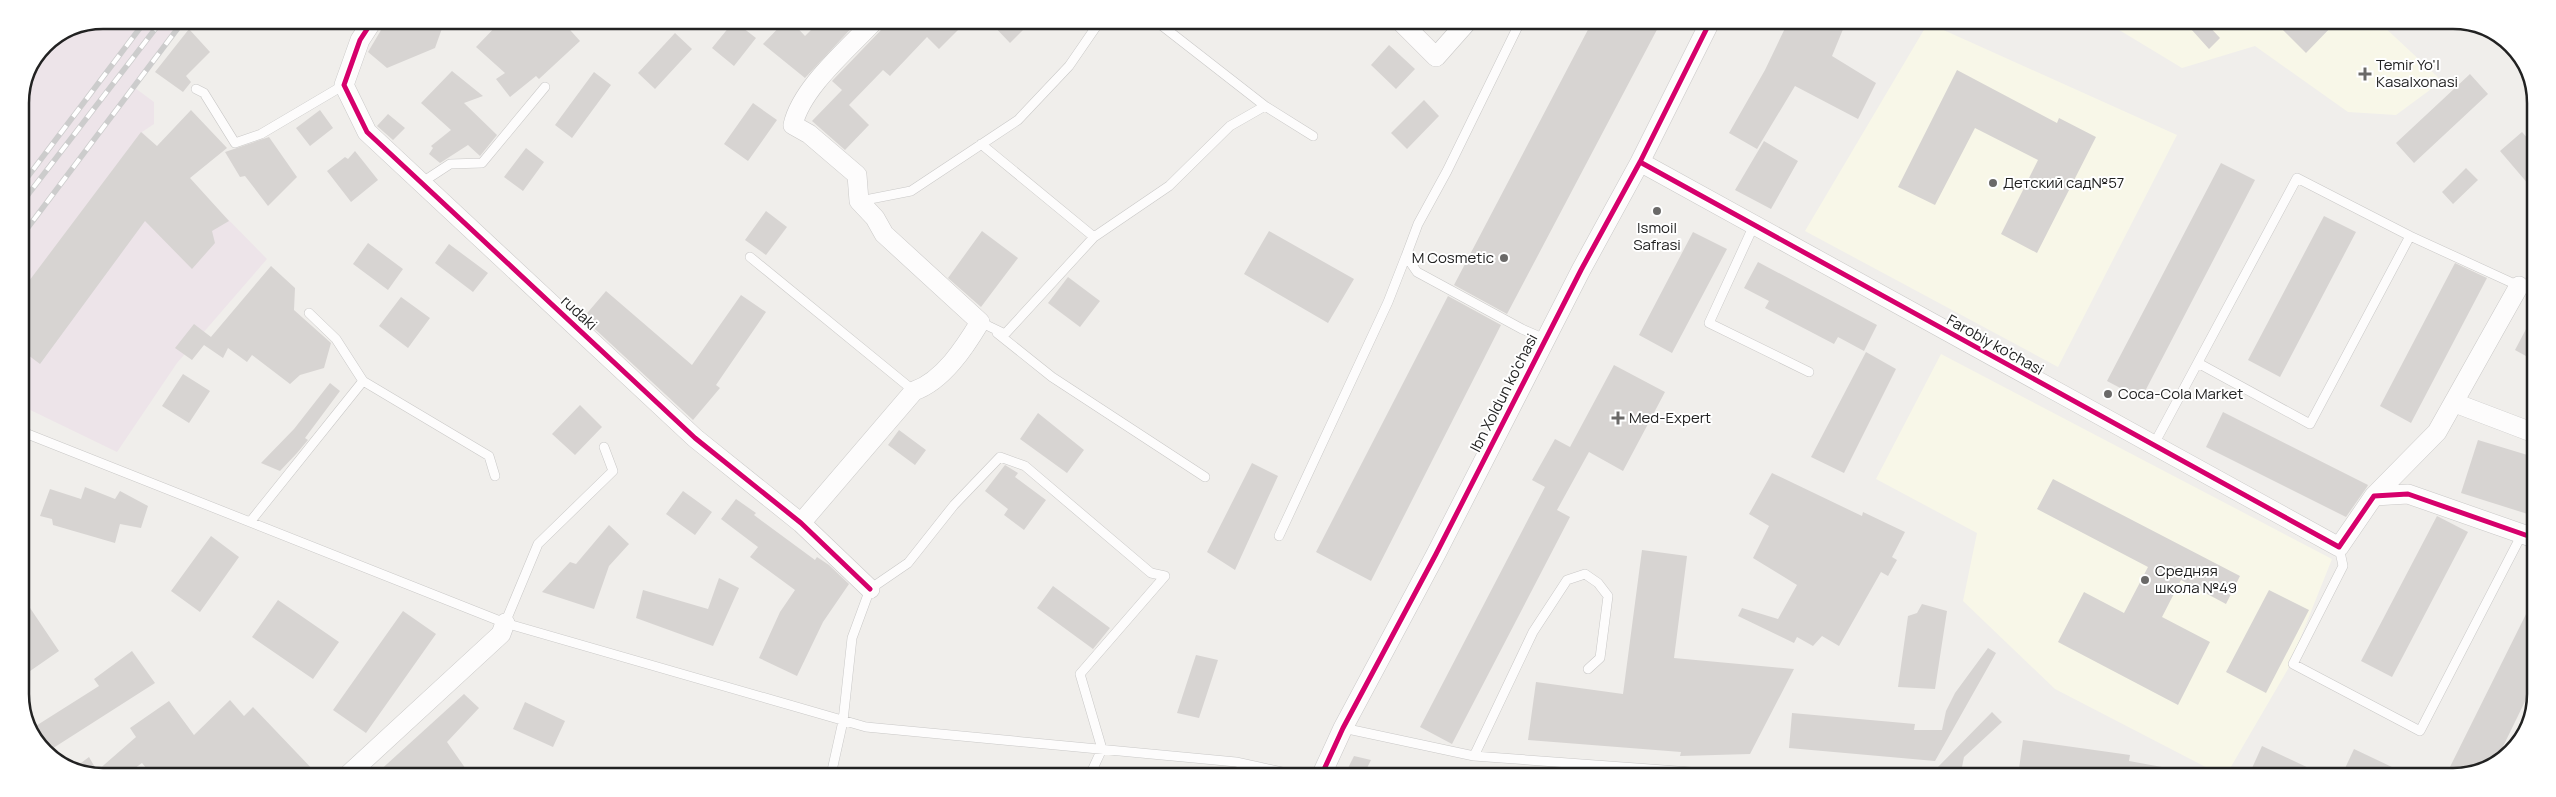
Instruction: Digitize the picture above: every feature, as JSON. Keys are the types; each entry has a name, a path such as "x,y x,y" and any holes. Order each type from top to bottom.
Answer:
{"street":[{"path":"344,85 360,40 367,29"},
{"path":"802,523 914,391 927,386 967,345 980,322 884,234 875,218 860,201 857,175 809,134 793,125 796,110 806,94 867,29"},
{"path":"1409,29 1436,57 1462,29"},
{"name":"Ibn Xoldun ko'chasi","path":"1325,768 1343,728 1436,554 1545,340 1640,162 1706,29"},
{"name":"rudaki","path":"344,85 367,132 695,438 802,523 870,589"},
{"name":"Farobiy ko'chasi","path":"1640,162 2339,548"},
{"path":"2339,548 2374,496 2437,432 2519,286"},
{"path":"2454,404 2527,430"},
{"path":"2374,496 2408,494 2527,536"},
{"path":"358,768 501,634 505,623"}],"lane":[{"path":"860,201 911,191 1018,120 1069,66 1094,29"},
{"path":"1166,29 1265,106 1313,136"},
{"path":"1280,536 1388,302 1418,224 1447,171 1517,29"},
{"path":"196,89 204,93 235,143 261,134 344,85"},
{"path":"421,183 450,164 482,163 545,87"},
{"path":"980,322 1005,334 1094,237 1169,186 1230,126 1265,106"},
{"path":"981,144 1094,237"},
{"path":"2153,446 2297,178 2410,236 2519,286"},
{"path":"1754,225 1709,323 1809,372"},
{"path":"2198,363 2310,424 2410,236"},
{"path":"1406,256 1417,272 1545,340"},
{"path":"750,257 914,391"},
{"path":"309,313 336,339 363,381 489,456 495,476"},
{"path":"980,322 1008,340 1052,377 1205,477"},
{"path":"250,522 363,381"},
{"path":"29,434 505,623 866,727 1236,762 1264,768"},
{"path":"505,623 538,544 613,471 604,447"},
{"path":"833,768 843,720 852,638 870,589 908,563 954,505 1000,457 1025,466 1152,574 1165,576 1080,674 1102,750 1093,768"},
{"path":"2339,548 2343,566 2293,664 2420,731 2527,538"},
{"path":"1474,756 1533,632 1567,580 1585,574 1598,583 1608,596 1600,658 1588,668"},
{"path":"1343,728 1474,756 1619,768"}],"shaded area":[{"path":"103,29 179,29 135,88 154,102 154,124 142,132 267,259 177,363 117,452 29,409 30,88 34,74 50,50 74,34 88,30"},
{"name":"Детский сад№57","path":"1924,29 1941,29 2177,135 2058,367 1805,231"},
{"name":"Temir Yo'l Kasalxonasi","path":"2118,29 2386,29 2442,81 2396,115 2348,112 2255,46 2182,68"},
{"name":"Средняя школа №49","path":"1941,354 2332,559 2288,669 2230,768 2208,768 2055,689 1963,601 1977,533 1876,479"}],"building":[{"path":"189,29 210,52 186,76 191,82 183,92 155,72"},
{"path":"382,29 442,29 435,48 387,68 368,52"},
{"path":"493,29 569,29 580,41 539,79 536,76 510,97 496,79 505,73 476,47"},
{"path":"727,29 744,29 756,38 734,66 712,48"},
{"path":"777,29 798,29 805,36 812,29 851,29 805,78 763,44"},
{"path":"882,29 959,29 939,49 927,37 890,76 883,70 849,105 869,125 845,150 812,121 842,90 832,81"},
{"path":"997,29 1024,29 1010,43"},
{"path":"1588,29 1657,29 1507,314 1454,285"},
{"path":"1785,29 1843,29 1832,56 1876,83 1858,119 1795,86 1757,149 1729,133 1765,70"},
{"path":"2191,29 2212,29 2220,38 2209,49"},
{"path":"2282,29 2329,29 2306,53"},
{"path":"675,33 692,49 655,89 638,73"},
{"path":"1389,45 1415,69 1396,89 1371,65"},
{"path":"1957,70 2057,123 2059,118 2096,137 2037,253 2001,234 2038,160 1975,128 1935,205 1898,187"},
{"path":"452,71 483,96 464,103 497,135 480,156 468,145 440,163 429,154 433,148 431,146 451,130 421,103"},
{"path":"594,72 611,85 572,138 555,125"},
{"path":"2470,74 2488,94 2414,163 2396,143"},
{"path":"1424,100 1439,116 1407,149 1391,133"},
{"path":"753,103 777,120 748,161 724,144"},
{"path":"191,110 227,148 190,178 229,221 212,231 215,243 192,269 145,221 40,364 29,356 29,281 141,132 157,146"},
{"path":"320,110 333,128 310,146 296,128"},
{"path":"388,114 405,128 393,140 377,126"},
{"path":"2522,132 2527,138 2527,183 2500,151"},
{"path":"269,137 297,177 268,206 245,176 240,177 225,152"},
{"path":"1764,141 1798,161 1771,209 1735,190"},
{"path":"526,148 544,162 523,191 504,177"},
{"path":"355,151 378,180 351,202 327,171 345,157 348,159"},
{"path":"2221,163 2255,180 2141,399 2107,381"},
{"path":"2466,168 2478,180 2453,204 2442,192"},
{"path":"766,211 787,227 766,255 745,240"},
{"path":"2324,216 2356,232 2280,377 2248,360"},
{"path":"982,231 1018,258 981,307 948,278"},
{"path":"1269,231 1354,279 1328,323 1244,274"},
{"path":"1693,232 1727,249 1672,353 1639,335"},
{"path":"368,243 403,269 388,290 353,264"},
{"path":"449,244 488,273 473,292 435,263"},
{"path":"1758,262 1877,325 1864,351 1838,337 1834,344 1765,308 1769,301 1744,288"},
{"path":"2455,263 2487,278 2411,423 2380,406"},
{"path":"271,266 295,288 294,310 331,343 324,368 300,375 290,384 252,355 247,362 228,348 223,358 204,345 192,360 175,348 194,324 211,337"},
{"path":"1068,277 1100,301 1080,327 1048,303"},
{"path":"606,291 692,365 741,295 766,312 716,385 720,388 693,420 583,318"},
{"path":"1448,296 1501,325 1371,581 1316,552"},
{"path":"401,297 430,318 408,348 379,326"},
{"path":"2527,327 2527,357 2515,350"},
{"path":"1866,352 1896,369 1844,473 1811,457"},
{"path":"1614,365 1665,392 1623,471 1589,452 1557,510 1570,517 1452,744 1420,727 1545,487 1532,480 1555,439 1570,447"},
{"path":"183,374 210,391 189,423 162,406"},
{"path":"330,383 340,391 305,438 308,440 297,453 280,471 261,463 294,429"},
{"path":"580,405 602,427 575,455 552,434"},
{"path":"2223,412 2368,485 2367,487 2346,517 2206,447"},
{"path":"1038,413 1084,450 1067,473 1020,439"},
{"path":"899,430 926,450 915,465 888,445"},
{"path":"2478,440 2527,455 2527,514 2461,493"},
{"path":"1252,463 1278,476 1235,570 1207,552"},
{"path":"1005,465 1018,473 1015,477 1046,500 1024,530 1004,515 1008,509 985,491"},
{"path":"1772,473 1862,516 1863,512 1905,532 1892,557 1897,560 1888,576 1881,572 1839,646 1822,636 1813,646 1797,637 1794,643 1738,616 1742,608 1778,619 1797,585 1753,558 1769,526 1749,514"},
{"path":"2053,479 2240,576 2226,604 2181,580 2162,617 2210,642 2178,705 2058,642 2084,592 2124,613 2148,567 2037,509"},
{"path":"85,487 115,499 120,491 148,506 141,528 120,524 115,543 53,525 52,519 40,516 50,489 81,499"},
{"path":"683,491 712,512 695,535 666,514"},
{"path":"736,499 756,513 754,515 815,560 817,557 829,565 849,584 823,622 797,676 759,658 780,612 795,590 750,557 758,547 721,519"},
{"path":"2437,516 2468,532 2392,677 2361,661"},
{"path":"609,525 629,544 609,566 594,609 542,592 570,562 576,564"},
{"path":"211,536 239,557 200,612 171,591"},
{"path":"1642,550 1687,556 1674,658 1794,669 1750,754 1680,756 1681,752 1528,740 1536,682 1623,694"},
{"path":"719,578 739,588 713,646 636,618 643,590 708,609"},
{"path":"1053,586 1110,628 1093,649 1037,608"},
{"path":"2269,590 2309,610 2266,693 2226,672"},
{"path":"278,600 339,642 313,679 252,637"},
{"path":"1922,604 1947,611 1935,689 1898,687 1908,616 1917,613"},
{"path":"29,606 59,651 29,672"},
{"path":"403,611 436,634 366,733 333,710"},
{"path":"2527,612 2527,697 2501,750 2486,761 2468,767 2449,768"},
{"path":"1988,648 1996,653 1935,761 1789,748 1792,713 1915,724 1914,730 1942,730 1946,711 1955,693"},
{"path":"132,651 155,683 53,748 44,739 36,726 99,686 94,679"},
{"path":"1196,655 1218,660 1199,718 1177,713"},
{"path":"464,694 479,708 447,742 465,768 383,768"},
{"path":"230,700 244,716 253,707 311,768 146,768 142,763 135,768 100,768 136,737 130,728 169,701 194,735"},
{"path":"525,702 565,721 553,747 513,729"},
{"path":"1992,712 2002,722 1964,757 1962,768 1937,768"},
{"path":"2023,740 2130,755 2129,761 2168,768 2019,768"},
{"path":"2262,746 2309,768 2252,768"},
{"path":"2354,749 2394,768 2345,768"},
{"path":"1354,756 1371,760 1367,768 1348,768"},
{"path":"89,757 95,768 79,764"}],"railway":[{"path":"29,175 139,29"},
{"path":"29,193 155,29"},
{"path":"29,226 177,29"}],"cycle path":[{"path":"367,29 360,40 344,85 367,132 695,438 801,523 870,589"},
{"path":"1325,768 1343,728 1436,554 1581,270 1640,162 1706,29"},
{"path":"1640,162 2339,547 2374,496 2408,494 2527,536"}],"place":[{"name":"Temir Yo'l Kasalxonasi","path":"2365,74"},
{"name":"Детский сад№57","path":"1993,183"},
{"name":"Ismoil Safrasi","path":"1657,211"},
{"name":"M Cosmetic","path":"1504,258"},
{"name":"Coca-Cola Market","path":"2108,394"},
{"name":"Med-Expert","path":"1618,418"},
{"name":"Средняя школа №49","path":"2145,580"}]}
